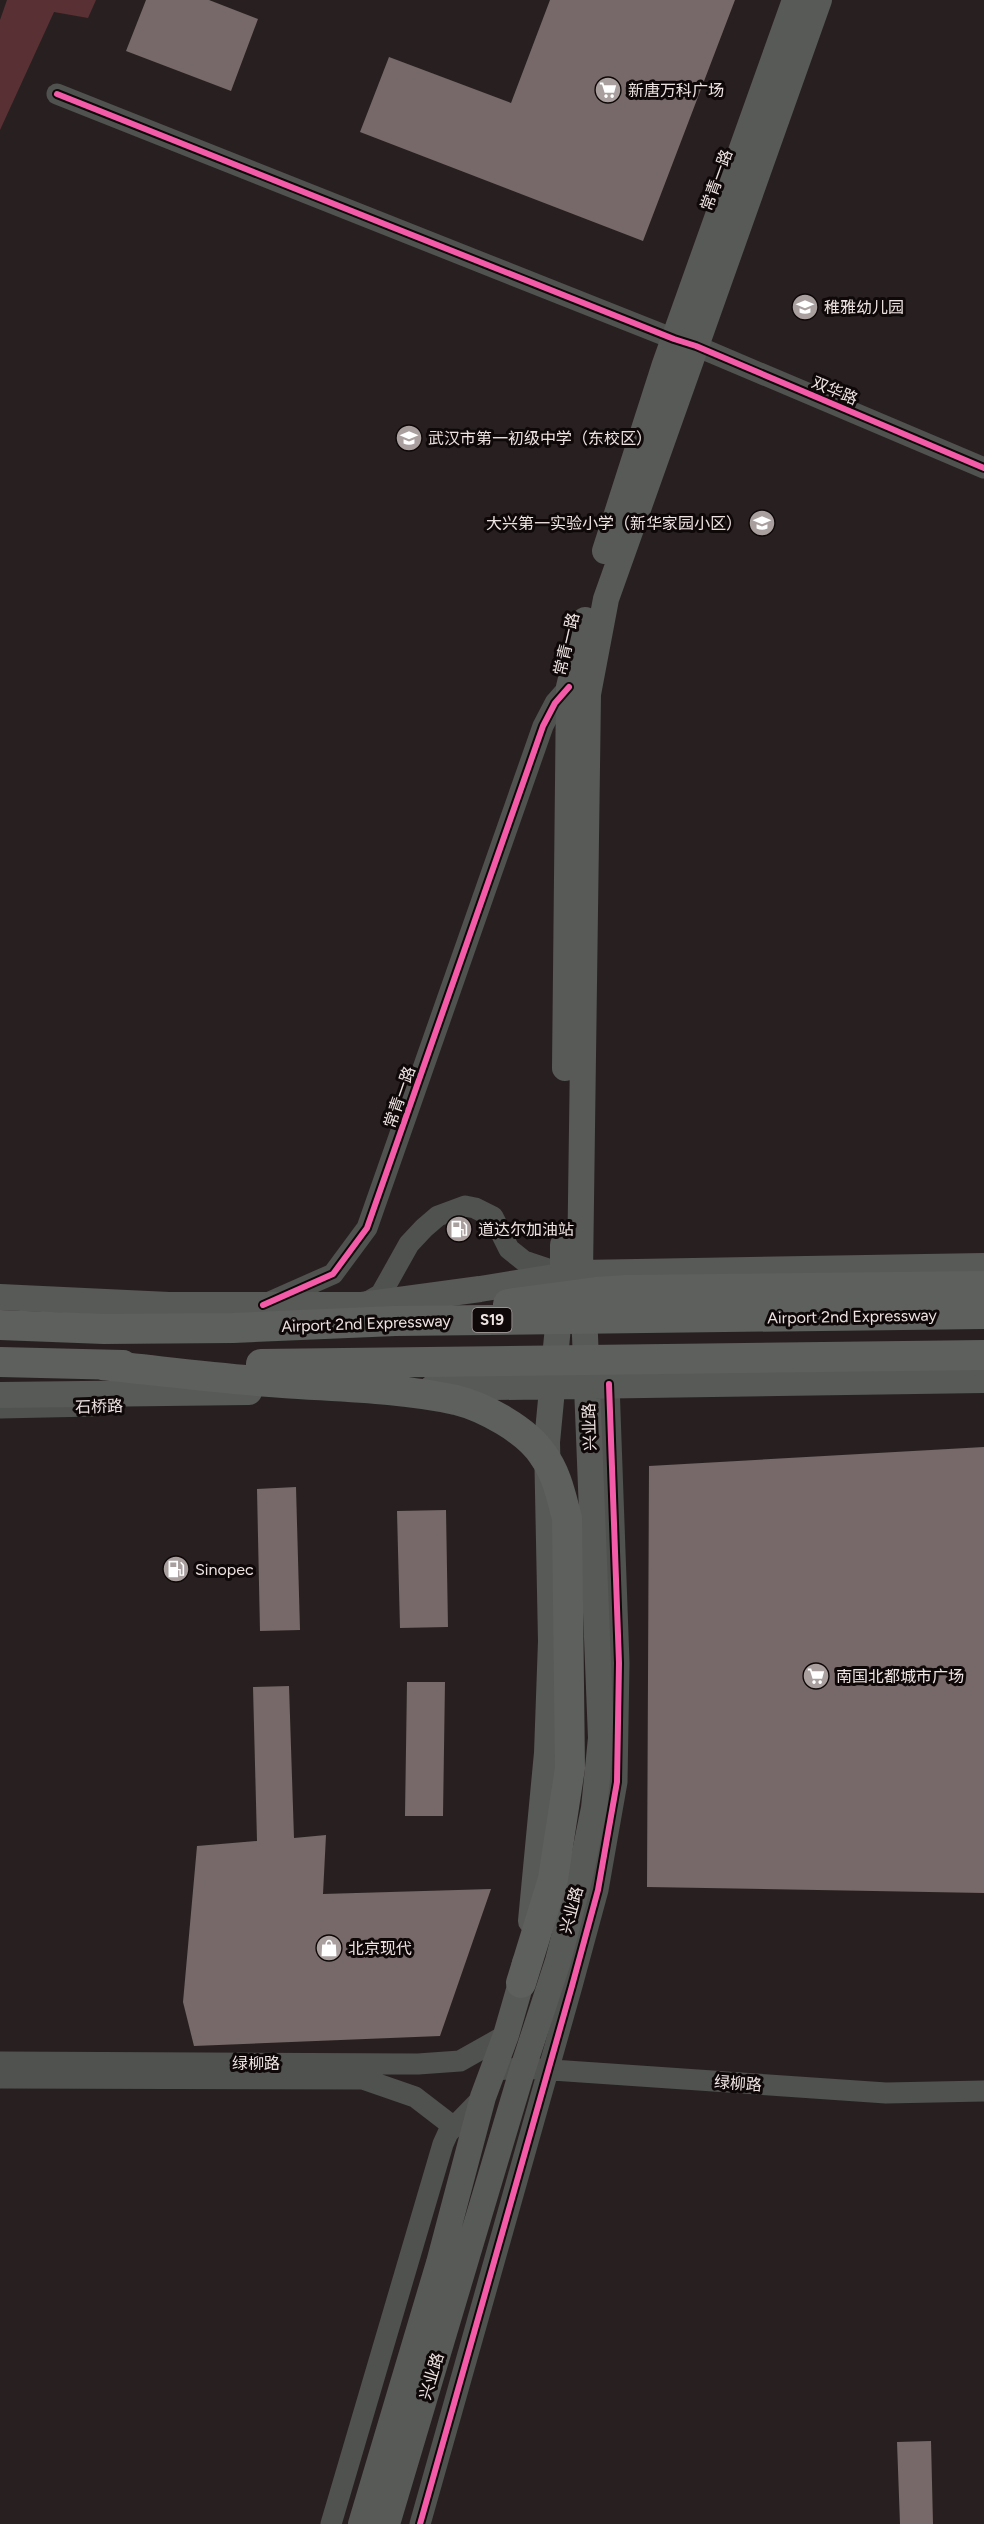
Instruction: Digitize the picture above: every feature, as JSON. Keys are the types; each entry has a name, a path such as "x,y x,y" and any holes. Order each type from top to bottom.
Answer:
{"highway":[{"path":"396,1321 596,1292 984,1286"},
{"name":"Airport 2nd Expressway","path":"0,1325 104,1329 233,1329 396,1321 984,1314"},
{"path":"0,1362 102,1365 984,1355"},
{"path":"102,1365 270,1382 409,1392 457,1401 491,1413 521,1434 543,1454 558,1483 567,1518 570,1768 553,1879 521,1983"}],"main road":[{"name":"常青一路","path":"571,1274 588,694 606,598 795,0"},
{"name":"常青一路","path":"571,1274 569,687 592,592 685,343 819,0"},
{"path":"0,1297 169,1305 362,1305 571,1274 984,1266"},
{"name":"兴业路","path":"387,2524 523,2068 558,1961 581,1872 594,1808 601,1738 598,1384 571,1274"},
{"name":"兴业路","path":"361,2524 439,2262 483,2097 506,2035 521,1983 534,1902 537,1842 547,1753 551,1641 547,1442 550,1386 571,1274"},
{"path":"0,1395 598,1384 984,1380"}],"street":[{"name":"双华路","path":"57,94 685,343 984,468"},
{"name":"常青一路","path":"263,1305 333,1274 367,1228 543,726 555,703 569,687"},
{"path":"362,1305 381,1294 409,1244 424,1228 438,1216 465,1206 494,1217 509,1249 524,1261 571,1274"},
{"path":"420,2524 598,1890 617,1782 619,1664 598,1384"},
{"name":"石桥路","path":"0,1408 169,1403 197,1392"},
{"name":"绿柳路","path":"0,2062 418,2064 460,2061 506,2035"},
{"name":"绿柳路","path":"493,2070 523,2068 886,2093 984,2091"},
{"name":"绿柳路","path":"0,2078 363,2079 415,2097 454,2127"},
{"path":"331,2524 443,2144 448,2133 483,2097"}],"shaded area":[{"path":"7,0 96,0 88,18 54,12 0,130 0,20"}],"building":[{"path":"146,0 209,0 258,19 231,91 126,51"},
{"name":"新唐万科广场","path":"550,0 735,0 643,241 360,132 389,57 511,103"},
{"name":"南国北都城市广场","path":"984,1447 984,1893 647,1887 649,1466"},
{"path":"296,1487 300,1630 260,1631 257,1489"},
{"path":"446,1510 448,1627 400,1628 397,1511"},
{"path":"407,1682 445,1682 443,1816 405,1816"},
{"name":"北京现代","path":"289,1686 294,1838 326,1835 323,1894 491,1889 440,2036 194,2046 183,2002 197,1846 257,1841 253,1687"},
{"path":"931,2441 933,2524 900,2524 897,2442"}],"cycle path":[{"path":"57,94 696,346 984,468"},
{"path":"263,1305 333,1274 367,1228 543,726 555,703 569,687"},
{"path":"420,2524 598,1890 617,1782 619,1663 609,1384"}],"place":[{"name":"新唐万科广场","path":"608,90"},
{"name":"稚雅幼儿园","path":"805,307"},
{"name":"武汉市第一初级中学（东校区）","path":"409,438"},
{"name":"大兴第一实验小学（新华家园小区）","path":"762,523"},
{"name":"道达尔加油站","path":"459,1229"},
{"name":"Sinopec","path":"176,1569"},
{"name":"南国北都城市广场","path":"816,1676"},
{"name":"北京现代","path":"329,1948"}]}
